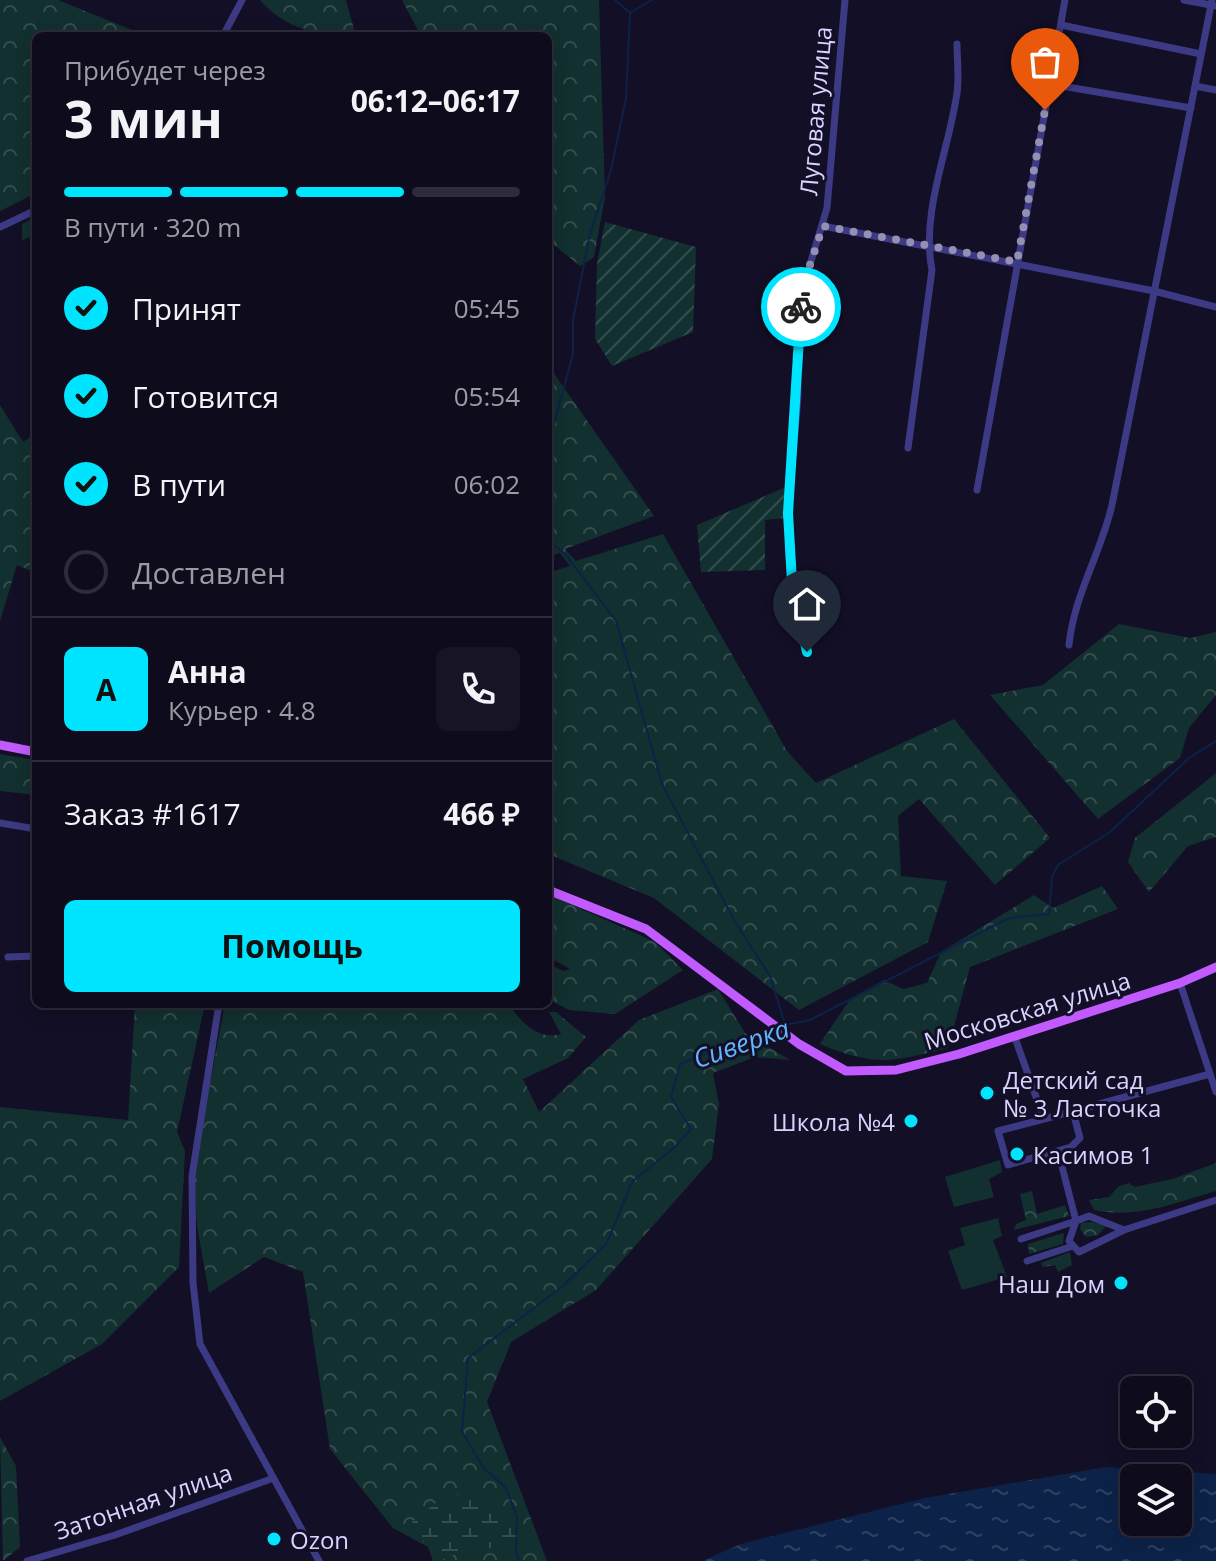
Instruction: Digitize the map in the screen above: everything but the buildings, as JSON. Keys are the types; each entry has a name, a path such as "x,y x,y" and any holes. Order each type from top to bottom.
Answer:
{"main road":[{"path":"0,745 32,751"},
{"name":"Московская улица","path":"552,892 646,929 799,1044 823,1061 846,1071 896,1070 1015,1038 1180,983 1216,967"}],"street":[{"path":"225,32 242,0"},
{"name":"Луговая улица","path":"807,652 792,582 788,513 798,397 797,334 808,271 823,226 835,144 845,0"},
{"path":"977,490 1065,0"},
{"path":"1069,645 1072,615 1105,534 1213,4 1184,0"},
{"path":"1061,25 1201,54"},
{"path":"908,448 932,270 927,246 957,98 957,44"},
{"path":"1050,84 1191,108"},
{"path":"1195,86 1216,90"},
{"path":"0,227 32,212"},
{"path":"823,226 1017,262 1216,307"},
{"path":"0,823 32,828"},
{"path":"8,957 32,956"},
{"path":"1180,983 1216,1092"},
{"path":"218,1008 192,1176 193,1283 200,1344 271,1479 319,1561"},
{"path":"1015,1038 1044,1119"},
{"path":"1073,1112 1080,1138 1071,1147 1008,1165 998,1131 1210,1074"},
{"path":"1058,1151 1076,1221 1069,1241 1079,1252 1124,1230 1216,1200"},
{"path":"1021,1239 1089,1216 1124,1230"},
{"path":"1027,1261 1073,1246"},
{"name":"Затонная улица","path":"27,1561 115,1535 271,1479"}],"green space":[{"path":"0,0 58,0 137,32 32,32 32,195 0,211"},
{"path":"260,0 346,0 355,32 304,29 270,10"},
{"path":"402,0 599,0 605,197 594,257 580,266 552,243 552,32 419,32"},
{"path":"32,219 32,236 22,240 22,224"},
{"path":"605,222 696,247 693,332 612,366 595,339 597,264"},
{"path":"552,371 654,516 565,549 576,561 663,534 787,751 816,783 954,719 1050,838 995,885 919,799 898,816 901,876 947,881 928,942 799,1010 654,898 552,856 552,572 570,566 560,553 552,556"},
{"path":"0,405 23,442 32,436 32,571 17,565 0,621"},
{"path":"786,487 784,518 765,520 765,570 701,572 697,525"},
{"path":"1119,624 1190,638 1216,632 1216,695 1189,728 1180,758 1098,819 990,695 1043,685"},
{"path":"0,754 32,759 32,795 0,791"},
{"path":"1216,773 1216,837 1188,846 1149,892 1128,862 1135,838"},
{"path":"1102,886 1118,909 970,967 948,1048 884,1060 855,1056 820,1044 851,998 884,980 903,989 927,983 941,952 1034,895 1053,908"},
{"path":"552,896 655,942 683,970 615,1014 569,1010 552,1001 552,966 564,971 570,969 552,959"},
{"path":"718,989 745,1033 790,1060 755,1057 713,1073 719,1104 712,1159 596,1290 511,1342 487,1402 547,1561 433,1561 428,1547 393,1528 330,1449 303,1272 264,1257 209,1293 197,1226 194,1168 224,1008 511,1008 530,1028 544,1035 561,1034 549,1012 556,1012 586,1037 568,1058 523,1079 539,1112 639,1020"},
{"path":"135,1008 204,1008 177,1132 185,1151 179,1267 102,1344 0,1401 0,1107 128,1120"},
{"path":"1000,1160 1002,1172 989,1179 994,1197 954,1207 945,1177"},
{"path":"1216,1163 1216,1191 1171,1205 1126,1213 1094,1210 1089,1200 1109,1197 1119,1186 1129,1183 1134,1187 1173,1179"},
{"path":"1032,1191 1037,1214 1065,1205 1069,1216 1014,1230 1016,1224 1026,1220 1020,1194"},
{"path":"998,1218 1002,1236 993,1240 1007,1277 962,1290 948,1251 965,1245 960,1228"},
{"path":"1081,1223 1107,1225 1098,1235 1086,1237 1080,1229"},
{"path":"1064,1233 1063,1244 1029,1254 1028,1244"},
{"path":"1070,1252 1072,1265 1058,1272 1055,1265 1043,1267 1041,1263"},
{"path":"0,1437 16,1466 20,1547 3,1561"},
{"path":"473,1489 503,1509 524,1538 516,1553 477,1548 440,1561 410,1524 438,1501"}],"water":[{"path":"1106,1467 1120,1468 1120,1536 1192,1536 1192,1472 1216,1474 1216,1561 702,1561 741,1544 925,1498"}],"waterway":[{"path":"615,0 629,12"},
{"path":"631,12 652,0"},
{"path":"552,430 573,354 573,320 590,234 611,170 626,98 630,13"},
{"path":"552,543 565,554 616,621 662,784 735,922 770,976 785,1024"},
{"name":"Сиверка","path":"781,1026 810,1020 1009,918 1049,914 1052,877 1058,865 1110,832 1189,758 1216,741"},
{"name":"Сиверка","path":"520,1561 516,1553 517,1517 506,1488 483,1467 462,1432 468,1358 563,1286 607,1243 632,1182 676,1146 691,1129 671,1097 680,1064 771,1029"}],"way so far":[{"path":"801,307 808,271 823,226 1017,262 1045,110"}],"place":[{"name":"Детский сад № 3 Ласточка","path":"987,1093"},
{"name":"Школа №4","path":"911,1121"},
{"name":"Касимов 1","path":"1017,1154"},
{"name":"Наш Дом","path":"1121,1283"},
{"name":"Ozon","path":"274,1539"}],"route":[{"path":"801,307 797,334 798,397 793,478 788,513 792,582 807,652"}]}
